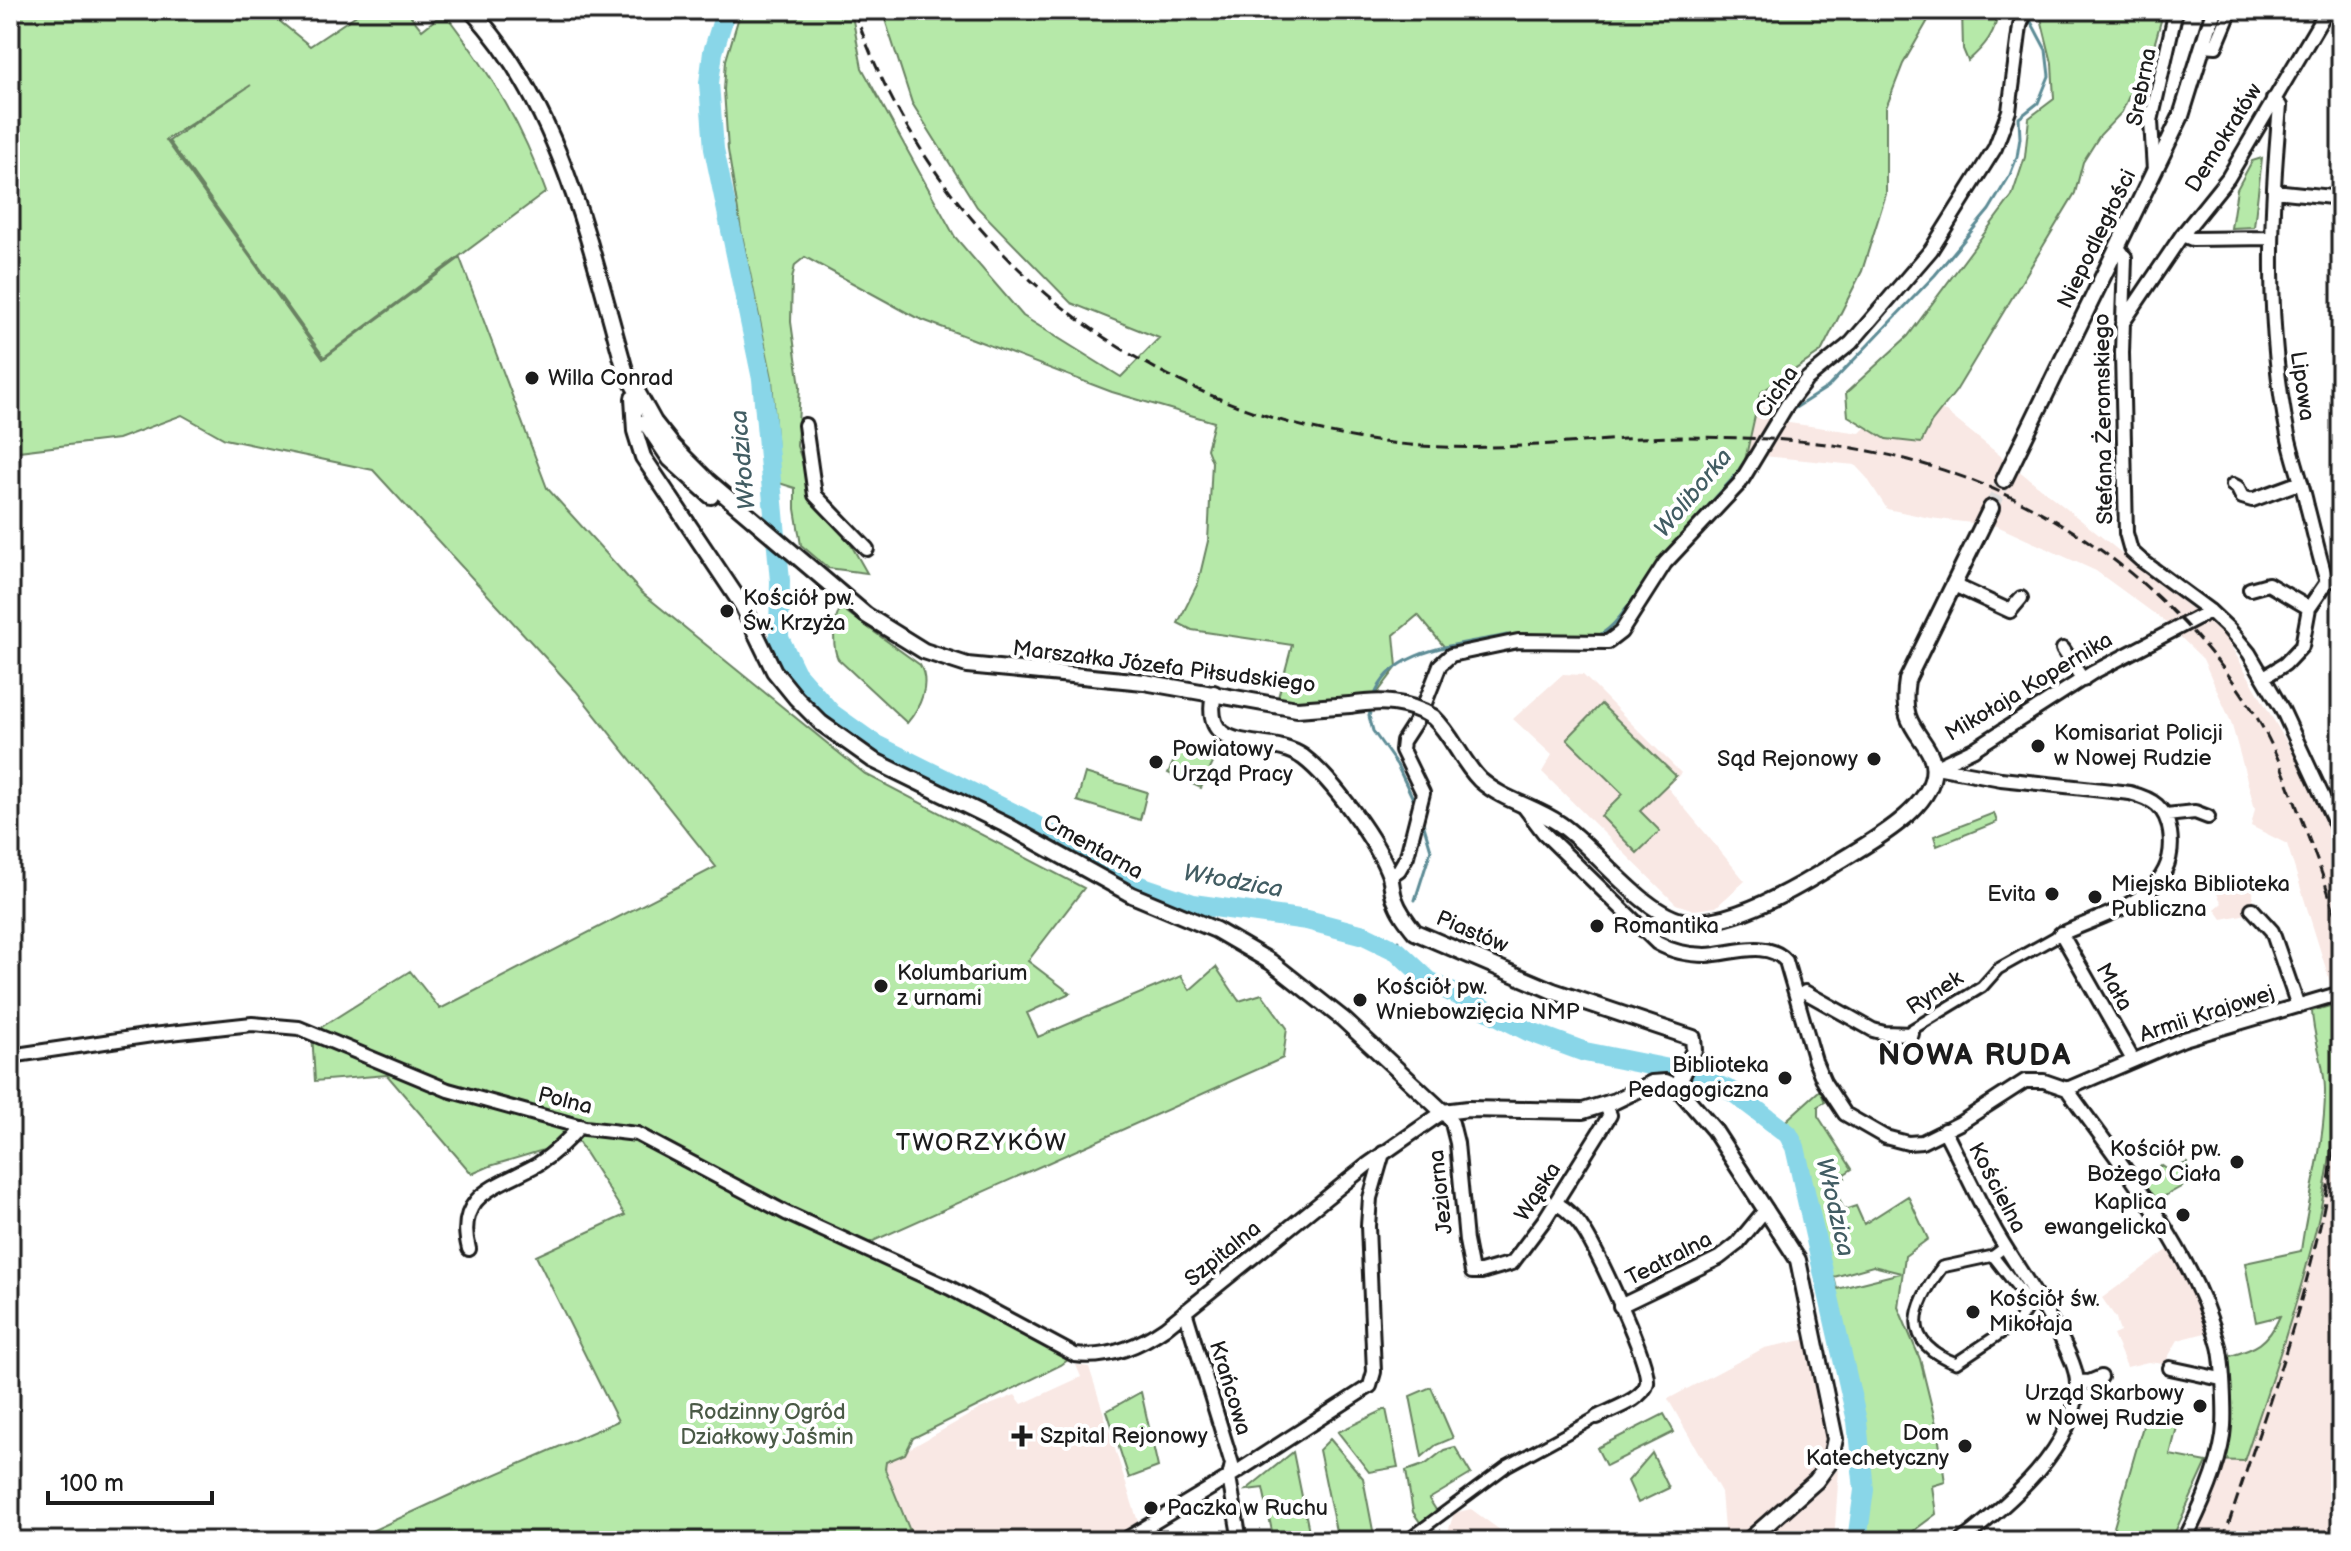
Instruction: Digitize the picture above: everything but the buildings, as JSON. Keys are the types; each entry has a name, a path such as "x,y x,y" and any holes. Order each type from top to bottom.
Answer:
{"street":[{"path":"471,10 518,70 540,110 578,210 633,398 655,440 719,502 749,518"},
{"name":"Cicha","path":"1387,871 1399,870 1407,856 1423,793 1402,750 1403,741 1424,704 1440,665 1451,655 1518,641 1608,642 1621,632 1665,563 1740,483 1787,405 1807,379 1851,343 1931,250 1995,148 2009,111 2020,26 2026,10"},
{"name":"Srebrna","path":"2154,171 2151,121 2176,10"},
{"name":"Niepodległości","path":"2004,480 2181,116 2214,10"},
{"path":"2203,45 2216,46 2231,10"},
{"name":"Demokratów","path":"2122,324 2182,235 2228,178 2327,10"},
{"name":"Lipowa","path":"2273,99 2280,106 2272,238 2273,328 2288,435 2327,582"},
{"path":"2274,191 2341,198"},
{"path":"2182,235 2192,239 2272,238"},
{"name":"Stefana Żeromskiego","path":"2117,246 2125,257 2122,324 2126,533 2131,551 2229,629 2264,677 2309,764 2341,836"},
{"path":"625,370 665,437 749,518"},
{"name":"Cmentarna","path":"633,398 638,443 643,457 742,605 774,671 796,698 851,746 873,760 1008,826 1132,895 1216,930 1271,962 1343,1019 1443,1112"},
{"path":"805,425 815,495 867,549"},
{"path":"670,499 673,485 690,477 700,479 729,501"},
{"path":"2233,485 2242,497 2252,500 2301,482"},
{"path":"1991,508 1907,680 1905,696 1908,716 1918,736 1930,750 1936,767 2001,779 2130,793 2148,798 2166,815 2172,846 2168,866 2146,896 2060,934"},
{"name":"Marszałka Józefa Piłsudskiego","path":"749,518 896,635 924,651 953,662 1144,682 1297,709 1386,701 1417,708 1433,717 1450,735 1467,764 1482,781 1525,808"},
{"path":"2264,677 2285,664 2302,646 2309,608 2327,582 2341,575"},
{"path":"2250,589 2268,584 2309,608"},
{"path":"1954,585 2010,611 2021,598"},
{"name":"Mikołaja Kopernika","path":"1525,808 1559,823 1666,916 1685,921 1705,921 1737,914 1831,867 1894,826 1919,802 1931,785 1936,767 1974,749 2083,680 2210,611"},
{"path":"2063,649 2083,680"},
{"path":"1214,693 1212,716 1221,734 1229,739 1283,747 1302,757 1352,812 1387,871"},
{"path":"1525,808 1544,833 1657,943 1666,948 1705,955 1757,949 1780,954 1786,961 1824,1082 1845,1114 1865,1127 1895,1141 1922,1142 1960,1123 2025,1081 2044,1081 2067,1089 2166,1228 2197,1283 2220,1347 2224,1427 2217,1459 2184,1541"},
{"path":"2166,815 2195,812 2208,817"},
{"name":"Piastów","path":"1387,871 1394,898 1415,932 1553,991 1693,1038 1694,1050 1678,1084"},
{"path":"2252,909 2272,931 2298,1006"},
{"name":"Rynek","path":"1912,1034 1911,1030 1982,987 1998,969 2060,934"},
{"name":"Mała","path":"2060,934 2133,1060"},
{"path":"1805,992 1873,1030 1912,1034"},
{"name":"Armii Krajowej","path":"2067,1089 2184,1039 2341,993"},
{"name":"Polna","path":"10,1056 252,1024 299,1028 448,1090 580,1126 637,1134 786,1213 950,1288 1075,1355"},
{"path":"1443,1112 1468,1109 1583,1111 1652,1083 1666,1082 1678,1084 1714,1130 1798,1260 1835,1439 1830,1462 1816,1481 1748,1541"},
{"name":"Wąska","path":"1472,1272 1502,1268 1512,1263 1556,1203 1610,1115 1605,1104"},
{"name":"Szpitalna","path":"1075,1355 1110,1354 1157,1334 1383,1153 1443,1112"},
{"name":"Jeziorna","path":"1443,1112 1452,1123 1457,1143 1472,1272"},
{"path":"469,1249 463,1229 473,1205 488,1190 537,1165 560,1148 580,1126"},
{"name":"Kościelna","path":"1944,1130 2005,1247 2051,1320 2077,1381"},
{"path":"1123,1541 1370,1386 1374,1372 1368,1226 1370,1198 1383,1153"},
{"name":"Teatralna","path":"1556,1203 1585,1231 1646,1371 1647,1385 1639,1395 1597,1417"},
{"name":"Teatralna","path":"1620,1306 1719,1258 1737,1244 1766,1209"},
{"path":"1993,1256 2025,1297 2027,1308 2019,1321 1956,1363 1938,1356 1918,1334 1916,1321 1923,1293 1942,1267 1993,1256 2005,1247"},
{"name":"Krańcowa","path":"1185,1311 1232,1464 1229,1477 1240,1541"},
{"path":"2170,1368 2221,1379"},
{"path":"1961,1541 2015,1498 2039,1469 2070,1417 2077,1381 2089,1382 2101,1377"},
{"path":"1406,1541 1507,1466 1597,1417"}],"shaded area":[{"path":"1894,398 1946,412 2225,636 2309,781 2327,823 2341,864 2341,1524 2334,1541 2190,1541 2204,1516 2286,1315 2328,1143 2337,1004 2287,844 2251,826 2255,809 2231,722 2203,659 2163,620 2096,571 1997,526 1887,509 1855,465 1733,453 1743,414 1762,406 1789,423 1860,433"},
{"path":"1563,674 1583,675 1681,773 1667,787 1745,881 1716,907 1694,910 1676,904 1542,772 1552,755 1513,719"},
{"path":"2254,880 2252,913 2222,919 2215,909 2222,903 2217,894 2229,883"},
{"path":"2169,1249 2193,1289 2209,1332 2178,1340 2164,1364 2148,1362 2127,1367 2113,1335 2120,1332 2116,1318 2102,1298"},
{"path":"1808,1339 1829,1440 1823,1459 1810,1478 1752,1541 1725,1541 1721,1492 1668,1399 1764,1348"},
{"name":"Szpital Rejonowy","path":"1076,1365 1089,1367 1139,1525 1112,1541 913,1541 885,1469 886,1462 980,1409 1015,1395 1022,1404 1081,1377"},
{"path":"1839,1469 1834,1541 1759,1541 1785,1518"},
{"path":"1471,1509 1515,1541 1445,1541 1454,1513"}],"green space":[{"name":"Rodzinny Ogród Działkowy Jaśmin","path":"10,10 266,10 310,46 364,10 406,10 422,30 436,19 449,19 505,101 546,192 324,357 169,141 251,85 166,140 323,359 460,258 547,488 641,592 865,774 1084,888 1028,961 1070,993 1027,1013 1038,1037 1181,976 1190,990 1216,967 1239,1001 1262,994 1287,1028 1283,1058 864,1245 1075,1355 1061,1365 913,1438 905,1454 886,1462 885,1469 914,1541 350,1541 618,1421 536,1256 625,1215 577,1140 472,1174 387,1075 315,1081 312,1033 410,971 440,1009 716,867 576,691 373,470 225,439 182,415 118,439 10,452"},
{"path":"741,10 851,10 862,68 955,237 1023,316 1121,377 1159,338 1071,303 977,207 912,103 882,10 1934,10 1903,64 1886,108 1886,194 1862,271 1821,352 1760,393 1740,483 1665,563 1608,642 1446,649 1418,615 1394,635 1397,667 1375,696 1276,705 1292,645 1192,630 1178,623 1198,583 1208,541 1212,462 1207,449 1214,422 1112,392 915,317 805,257 795,265 792,279 791,322 800,386 797,446 815,495 850,543 867,573 828,568 801,545 795,488 779,483 772,378 728,150 724,90 726,60"},
{"path":"1962,10 1998,10 1989,38 1968,61 1963,49"},
{"path":"2039,10 2164,10 2150,60 2136,80 2122,112 2100,135 2083,162 2075,193 1956,391 1931,423 1921,443 1886,439 1848,416 1846,393 1908,336 2012,196 2025,157 2029,118 2054,99 2052,63"},
{"path":"2262,158 2254,227 2231,228 2237,189 2252,161"},
{"path":"841,608 920,665 924,688 916,710 907,723 838,659 834,633"},
{"path":"1601,704 1676,776 1640,811 1660,831 1637,853 1601,816 1623,794 1567,739"},
{"path":"1182,744 1215,759 1201,788 1168,773"},
{"path":"1085,773 1147,792 1140,820 1077,801"},
{"path":"1994,813 1997,822 1937,846 1934,836"},
{"path":"2337,1004 2335,1113 2330,1158 2312,1246 2244,1461 2210,1460 2223,1402 2212,1377 2221,1359 2257,1346 2269,1335 2280,1316 2256,1322 2245,1263 2301,1251 2324,1111 2324,1081 2312,1011"},
{"path":"1820,1090 1825,1102 1818,1106 1818,1116 1852,1169 1843,1175 1845,1178 1833,1184 1844,1210 1856,1206 1864,1224 1908,1196 1928,1239 1905,1256 1898,1307 1920,1359 1937,1428 1945,1482 1932,1486 1936,1514 1900,1541 1857,1541 1864,1490 1857,1421 1795,1147 1788,1134 1779,1127","holes":["1873,1266 1901,1273 1837,1289 1834,1277"]},
{"path":"2187,1163 2188,1183 2156,1201 2143,1182 2161,1165 2168,1170"},
{"path":"1431,1387 1453,1438 1436,1445 1422,1457 1410,1396"},
{"path":"1141,1392 1158,1467 1129,1478 1107,1411"},
{"path":"1386,1409 1398,1467 1369,1472 1338,1432"},
{"path":"1664,1414 1674,1432 1606,1466 1597,1448"},
{"path":"2180,1415 2170,1455 2207,1462 2171,1541 2110,1541 2145,1419"},
{"path":"1330,1439 1363,1478 1375,1541 1338,1541 1319,1450"},
{"path":"1455,1447 1471,1474 1429,1499 1438,1513 1422,1525 1413,1512 1406,1471 1426,1464 1444,1450"},
{"path":"1293,1452 1311,1541 1274,1541 1263,1488 1246,1490"},
{"path":"1652,1453 1669,1488 1638,1503 1628,1481"}],"waterway":[{"name":"Włodzica","path":"726,10 713,52 709,83 714,149 762,379 780,581 779,638 796,673 832,714 874,744 1023,818 1137,885 1193,904 1307,920 1364,935 1397,951 1429,981 1528,1031 1585,1052 1689,1073 1733,1092 1788,1134 1795,1147 1857,1421 1864,1490 1857,1541"},
{"name":"Woliborka","path":"1789,412 1828,387 1935,275 1989,210 2017,157 2019,118 2038,103 2049,76 2046,50 2028,16"},
{"name":"Woliborka","path":"1667,552 1734,477 1769,425"},
{"name":"Woliborka","path":"1596,637 1615,623 1662,558"},
{"name":"Woliborka","path":"1374,698 1382,681 1411,658 1450,646 1516,636"},
{"name":"Woliborka","path":"1372,706 1369,716 1373,731 1397,765 1416,805"},
{"name":"Woliborka","path":"1415,900 1431,850 1421,816"},
{"name":"Woliborka","path":"1397,951 1399,941"}],"tunnel":[{"path":"1991,508 2004,480"}],"railway":[{"path":"854,10 891,97 939,176 996,246 1063,307 1138,358 1219,399 1307,427 1400,444 1512,446 1677,437 1829,444 1942,470 1995,490 2046,515 2094,546 2140,582 2196,636 2238,689 2257,717 2285,776 2324,880 2341,941"},
{"path":"2332,930 2341,998"},
{"path":"2223,1541 2313,1256 2326,1198 2341,1080"}],"place":[{"name":"Willa Conrad","path":"532,378"},
{"name":"Kościół pw. Św. Krzyża","path":"727,611"},
{"name":"Komisariat Policji w Nowej Rudzie","path":"2038,746"},
{"name":"Sąd Rejonowy","path":"1874,759"},
{"name":"Powiatowy Urząd Pracy","path":"1156,762"},
{"name":"Evita","path":"2052,894"},
{"name":"Miejska Biblioteka Publiczna","path":"2095,897"},
{"name":"Romantika","path":"1597,926"},
{"name":"Kolumbarium z urnami","path":"881,986"},
{"name":"Kościół pw. Wniebowzięcia NMP","path":"1360,1000"},
{"name":"Biblioteka Pedagogiczna","path":"1785,1078"},
{"name":"Kościół pw. Bożego Ciała","path":"2237,1162"},
{"name":"Kaplica ewangelicka","path":"2183,1215"},
{"name":"Kościół św. Mikołaja","path":"1973,1312"},
{"name":"Urząd Skarbowy w Nowej Rudzie","path":"2200,1406"},
{"name":"Szpital Rejonowy","path":"1022,1436"},
{"name":"Dom Katechetyczny","path":"1965,1446"},
{"name":"Paczka w Ruchu","path":"1151,1508"}],"district":[{"name":"NOWA RUDA","path":"1975,1056"},
{"name":"TWORZYKÓW","path":"982,1142"}]}
